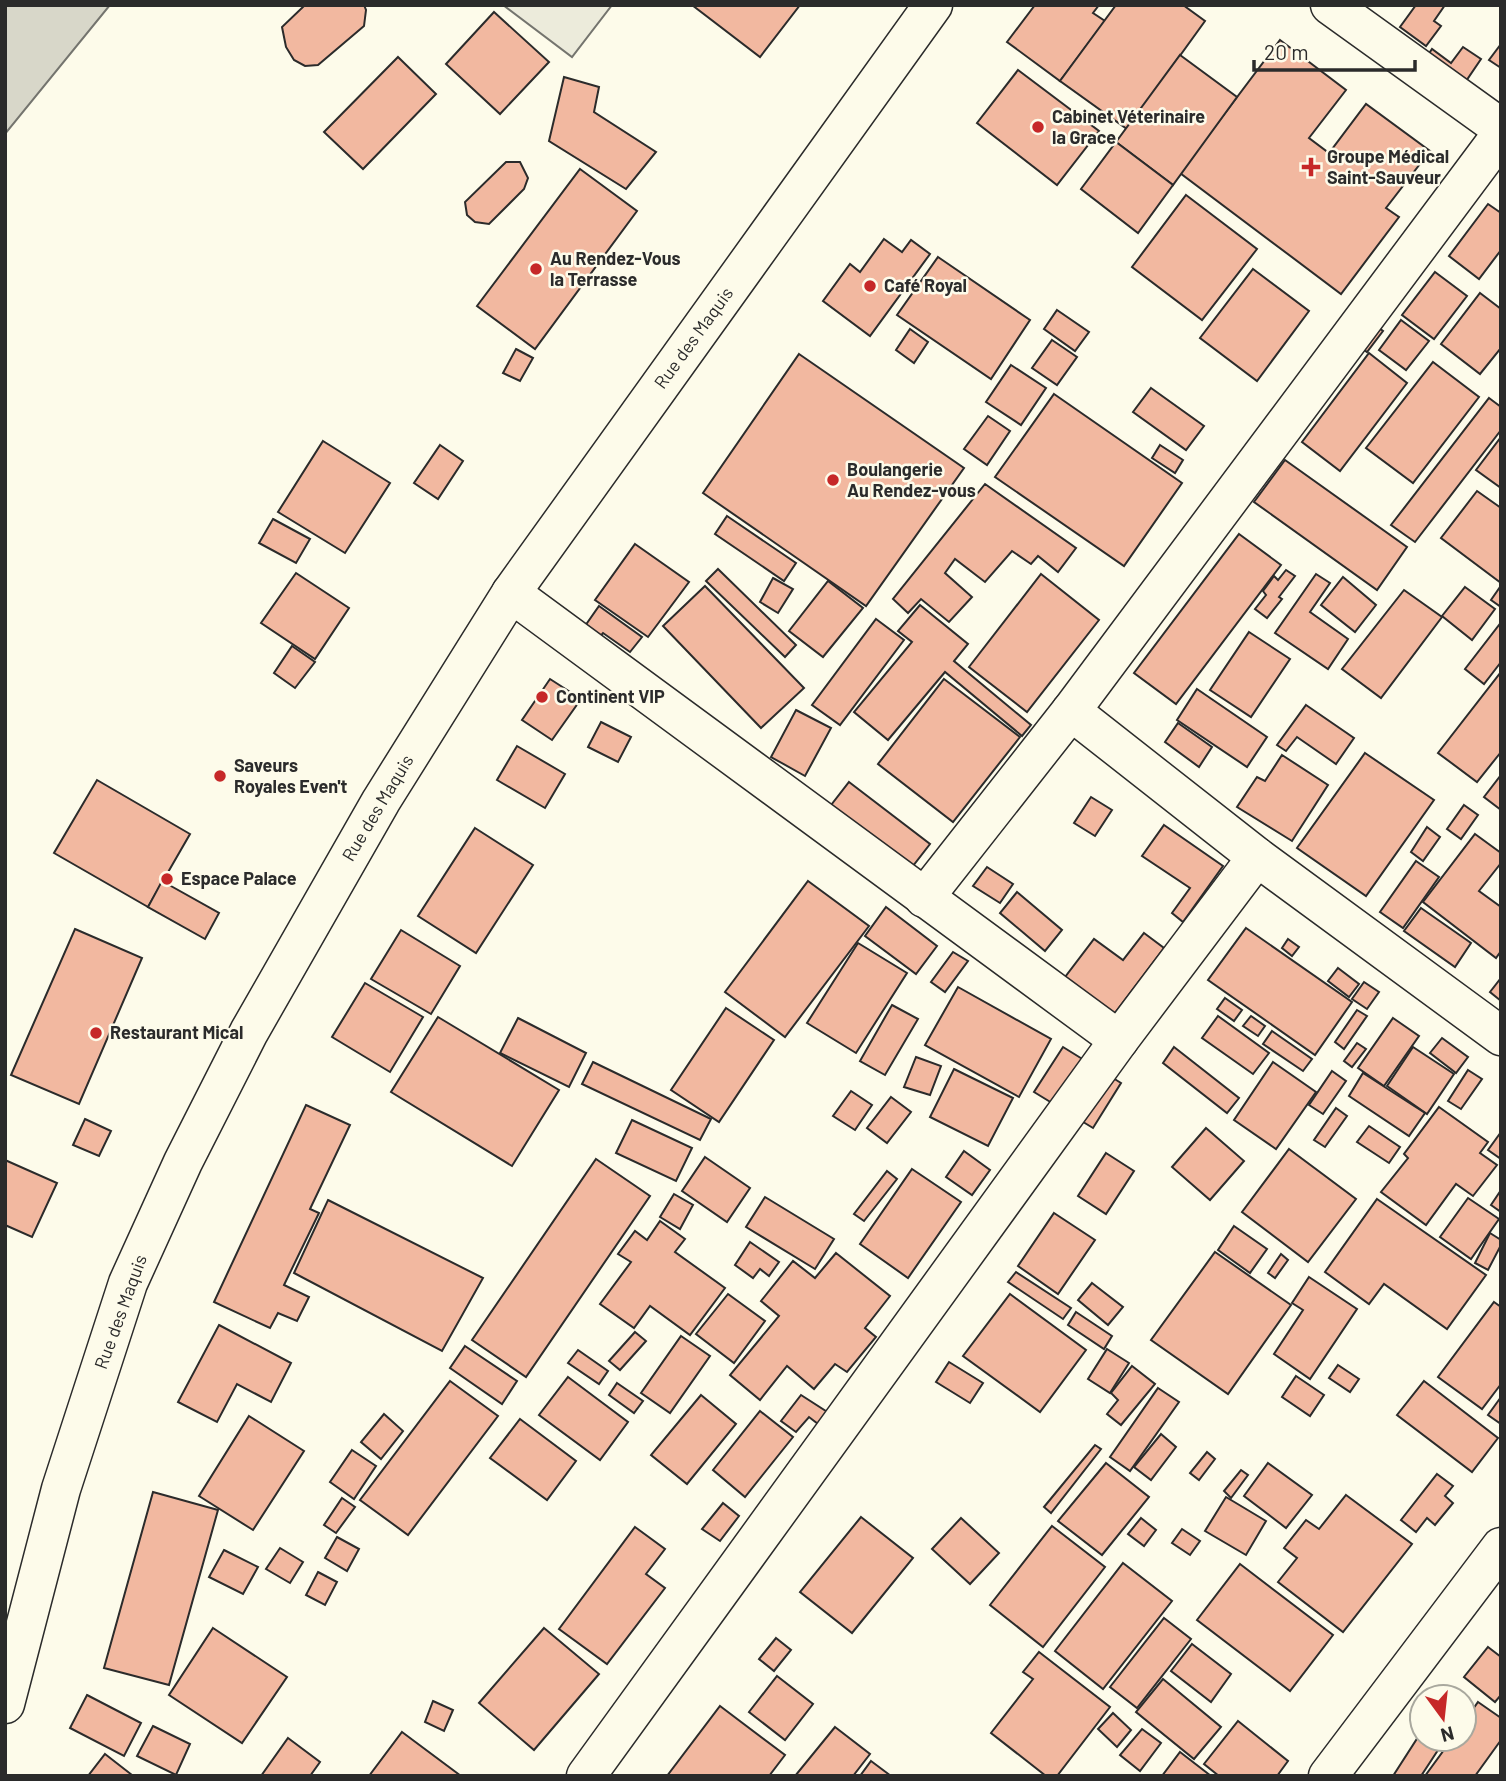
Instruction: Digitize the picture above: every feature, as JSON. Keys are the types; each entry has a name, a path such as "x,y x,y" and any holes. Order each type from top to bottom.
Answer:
{"street":[{"name":"Rue des Maquis","path":"5,1704 61,1489 133,1270 183,1162 249,1032 381,801 511,593 933,5"},
{"path":"1330,5 1501,128"},
{"path":"924,898 1071,711 1501,135"},
{"path":"511,593 1119,1040"},
{"path":"1071,711 1257,857 1501,1036"},
{"path":"586,1776 1119,1040 1257,857"},
{"path":"1328,1776 1501,1547"}],"shaded area":[{"path":"5,5 110,5 5,134"},
{"path":"503,5 612,5 572,57"}],"building":[{"path":"305,5 364,5 364,26 318,65 305,66 294,60 286,47 282,27"},
{"path":"692,5 800,5 760,57"},
{"path":"1035,5 1099,5 1093,13 1105,21 1060,81 1007,42"},
{"path":"1116,5 1183,5 1205,21 1127,129 1060,81"},
{"path":"1416,5 1445,5 1434,21 1441,26 1426,46 1400,27"},
{"path":"494,12 549,62 500,114 446,64"},
{"name":"Groupe Médical Saint-Sauveur","path":"1280,40 1346,90 1309,138 1329,153 1366,104 1430,151 1386,208 1399,217 1341,294 1180,173"},
{"path":"1501,44 1501,68 1489,60"},
{"path":"1463,47 1481,59 1462,87 1424,61 1432,49 1451,63"},
{"path":"1180,55 1237,97 1173,185 1116,142"},
{"path":"398,57 436,94 363,169 324,132"},
{"name":"Cabinet Véterinaire la Grace","path":"1018,70 1099,131 1057,185 977,123"},
{"path":"564,77 599,87 594,112 656,152 626,189 549,141"},
{"path":"1116,142 1173,185 1138,233 1081,189"},
{"path":"506,162 520,162 528,178 524,189 489,224 475,222 467,215 465,202"},
{"path":"580,169 637,211 535,349 477,306"},
{"path":"1186,195 1257,249 1202,320 1132,267"},
{"path":"1488,204 1501,213 1501,250 1479,279 1449,256"},
{"name":"Café Royal","path":"884,239 902,252 911,240 930,254 870,336 823,301 850,264 860,272"},
{"path":"938,257 1030,320 991,379 897,315"},
{"path":"1253,269 1309,311 1257,381 1200,338"},
{"path":"1435,272 1467,296 1434,339 1402,315"},
{"path":"1480,293 1501,309 1501,348 1480,374 1441,344"},
{"path":"1057,310 1089,332 1075,351 1044,329"},
{"path":"1401,320 1429,341 1406,370 1379,350"},
{"path":"1375,325 1383,331 1367,352 1359,346"},
{"path":"910,329 928,342 914,363 896,350"},
{"path":"1052,340 1077,357 1057,385 1032,368"},
{"path":"516,349 533,358 520,381 503,373"},
{"path":"1369,353 1407,383 1340,471 1302,442"},
{"name":"Boulangerie Au Rendez-vous","path":"799,354 964,468 866,606 703,493"},
{"path":"1433,362 1479,397 1413,483 1366,448"},
{"path":"1011,365 1046,388 1021,425 986,402"},
{"path":"1151,388 1204,426 1186,450 1133,412"},
{"path":"1054,394 1182,483 1124,566 995,477"},
{"path":"1489,398 1501,407 1501,430 1415,542 1391,525"},
{"path":"988,416 1010,431 987,465 964,449"},
{"path":"1501,437 1501,488 1476,470"},
{"path":"323,441 390,483 345,553 278,512"},
{"path":"440,445 463,461 438,499 414,483"},
{"path":"1160,445 1183,460 1175,473 1152,458"},
{"path":"1285,460 1407,547 1377,590 1254,502"},
{"path":"985,484 1076,548 1058,572 1038,556 1031,564 1012,551 985,582 955,559 945,573 972,597 949,622 921,599 908,613 893,599"},
{"path":"1477,491 1501,508 1501,583 1441,538"},
{"path":"727,516 796,563 784,581 715,534"},
{"path":"273,519 310,539 296,563 259,543"},
{"path":"1239,534 1281,565 1176,704 1134,673"},
{"path":"635,544 689,582 648,637 595,600"},
{"path":"718,569 796,645 785,657 706,581"},
{"path":"1286,570 1295,576 1267,618 1255,609 1266,595 1263,591 1274,576 1278,580"},
{"path":"296,573 349,608 315,659 261,623"},
{"path":"1041,574 1099,620 1027,712 969,667"},
{"path":"1316,574 1330,583 1310,612 1348,639 1328,669 1275,633"},
{"path":"1343,577 1376,605 1355,632 1321,605"},
{"path":"773,578 793,589 778,613 760,602"},
{"path":"828,581 863,608 823,657 789,631"},
{"path":"705,586 804,688 761,728 663,626"},
{"path":"1465,587 1495,609 1472,640 1442,616"},
{"path":"1501,587 1501,607 1491,600"},
{"path":"1404,590 1442,617 1381,698 1342,669"},
{"path":"920,605 968,644 954,661 1031,725 1022,736 945,672 888,740 854,712 912,642 898,631"},
{"path":"599,606 642,637 630,652 603,633 591,647 578,636"},
{"path":"876,619 904,640 840,725 812,705"},
{"path":"1499,625 1501,662 1484,684 1465,669"},
{"path":"1249,632 1290,659 1251,717 1210,690"},
{"path":"292,646 315,662 295,688 274,673"},
{"path":"1501,672 1501,752 1477,782 1438,753"},
{"path":"550,679 581,699 552,740 522,720"},
{"path":"944,679 1020,737 953,822 878,764"},
{"path":"1197,689 1267,737 1247,767 1177,720"},
{"path":"1306,705 1354,738 1336,764 1297,737 1286,751 1277,745"},
{"path":"796,710 831,728 805,776 771,757"},
{"path":"601,722 631,737 618,762 588,747"},
{"path":"1178,723 1212,747 1199,767 1165,742"},
{"path":"517,746 565,774 545,808 497,780"},
{"path":"1365,753 1434,800 1366,896 1297,848"},
{"path":"1282,755 1328,785 1292,841 1237,807 1257,777 1265,781"},
{"path":"1501,775 1501,810 1484,797"},
{"path":"97,780 190,834 148,907 54,853"},
{"path":"849,782 930,844 909,871 828,809"},
{"path":"1091,797 1112,810 1095,836 1074,823"},
{"path":"1464,805 1478,815 1461,839 1447,829"},
{"path":"1164,825 1223,866 1183,922 1172,913 1190,888 1142,856"},
{"path":"1427,827 1440,837 1423,861 1411,852"},
{"path":"475,828 533,865 476,953 418,916"},
{"path":"1475,834 1501,853 1501,863 1479,891 1501,907 1501,951 1496,958 1423,902"},
{"path":"1416,861 1439,877 1403,928 1380,912"},
{"path":"987,867 1013,884 1000,903 973,886"},
{"path":"162,881 219,913 205,939 148,907"},
{"path":"808,881 869,926 785,1037 725,992"},
{"path":"1017,892 1062,930 1045,951 1000,913"},
{"path":"886,907 937,946 916,974 865,936"},
{"path":"1421,908 1471,943 1455,967 1404,931"},
{"path":"1246,928 1352,1002 1315,1055 1208,980"},
{"path":"75,929 142,958 79,1104 11,1075"},
{"path":"401,930 460,966 431,1014 371,979"},
{"path":"1144,933 1164,948 1109,1021 1059,985 1094,939 1123,960"},
{"path":"1288,939 1299,947 1292,956 1282,948"},
{"path":"858,943 907,973 856,1053 807,1023"},
{"path":"953,952 968,961 945,992 931,982"},
{"path":"1338,968 1359,984 1349,997 1328,981"},
{"path":"1501,978 1501,1001 1490,992"},
{"path":"1364,982 1379,992 1367,1009 1352,999"},
{"path":"365,983 423,1017 390,1072 332,1037"},
{"path":"958,987 1051,1039 1019,1097 925,1045"},
{"path":"1225,998 1242,1010 1234,1021 1217,1009"},
{"path":"892,1005 918,1019 885,1075 860,1061"},
{"path":"726,1008 774,1040 719,1122 671,1090"},
{"path":"1357,1010 1367,1016 1344,1049 1335,1042"},
{"path":"1218,1016 1269,1053 1253,1074 1202,1038"},
{"path":"1251,1016 1265,1026 1258,1036 1243,1026"},
{"path":"438,1017 559,1090 512,1166 391,1092"},
{"path":"518,1018 586,1053 569,1087 500,1053"},
{"path":"1393,1018 1419,1036 1384,1086 1358,1068"},
{"path":"1272,1031 1312,1059 1303,1071 1263,1044"},
{"path":"1442,1038 1468,1057 1456,1073 1430,1053"},
{"path":"1357,1043 1366,1049 1352,1067 1344,1061"},
{"path":"1063,1047 1121,1083 1093,1128 1034,1092"},
{"path":"1174,1047 1239,1098 1227,1113 1163,1063"},
{"path":"1413,1047 1454,1074 1427,1114 1387,1086"},
{"path":"916,1057 941,1066 930,1095 904,1087"},
{"path":"593,1062 711,1119 700,1140 582,1084"},
{"path":"1273,1062 1316,1092 1276,1149 1234,1120"},
{"path":"954,1069 1013,1098 988,1146 930,1117"},
{"path":"1468,1070 1482,1079 1461,1109 1448,1101"},
{"path":"1332,1071 1346,1081 1323,1114 1309,1105"},
{"path":"1363,1073 1425,1113 1409,1136 1349,1096"},
{"path":"851,1091 872,1105 855,1130 833,1116"},
{"path":"891,1097 911,1112 887,1143 867,1128"},
{"path":"306,1105 350,1125 310,1209 319,1213 284,1285 309,1297 297,1321 278,1313 270,1328 214,1302"},
{"path":"1439,1107 1488,1142 1480,1153 1497,1165 1473,1196 1456,1184 1426,1225 1381,1192 1408,1158 1404,1154"},
{"path":"1336,1108 1347,1116 1325,1147 1314,1140"},
{"path":"85,1119 111,1131 99,1156 73,1145"},
{"path":"632,1120 692,1148 676,1181 616,1153"},
{"path":"1369,1126 1400,1147 1389,1163 1357,1142"},
{"path":"1206,1128 1244,1161 1210,1200 1172,1167"},
{"path":"1501,1132 1501,1159 1488,1150"},
{"path":"1289,1149 1356,1199 1308,1262 1242,1212"},
{"path":"964,1151 990,1170 972,1195 946,1177"},
{"path":"1106,1153 1134,1171 1106,1214 1078,1196"},
{"path":"705,1157 750,1188 727,1222 682,1191"},
{"path":"596,1159 650,1196 526,1377 472,1340"},
{"path":"5,1160 57,1183 32,1237 5,1225"},
{"path":"912,1169 961,1202 908,1278 860,1244"},
{"path":"887,1171 897,1179 864,1221 854,1214"},
{"path":"1501,1190 1501,1212 1491,1205"},
{"path":"674,1194 693,1205 680,1229 660,1217"},
{"path":"765,1197 834,1239 815,1269 746,1227"},
{"path":"1468,1198 1499,1219 1471,1259 1440,1237"},
{"path":"1377,1199 1486,1275 1447,1329 1384,1284 1369,1304 1325,1272"},
{"path":"328,1200 483,1278 442,1351 294,1273"},
{"path":"1054,1213 1095,1240 1058,1294 1018,1266"},
{"path":"660,1221 685,1239 675,1252 725,1288 690,1335 650,1306 634,1328 600,1304 631,1262 618,1254 635,1231 647,1240"},
{"path":"1234,1226 1267,1249 1250,1273 1218,1250"},
{"path":"1490,1233 1501,1240 1501,1245 1488,1270 1475,1263"},
{"path":"750,1242 779,1262 769,1276 760,1269 753,1278 735,1265"},
{"path":"1215,1252 1291,1305 1228,1394 1151,1340"},
{"path":"836,1253 890,1296 865,1328 876,1337 847,1372 835,1364 814,1389 787,1366 760,1400 730,1375 779,1316 761,1301 793,1261 815,1278"},
{"path":"1281,1254 1288,1260 1275,1278 1268,1273"},
{"path":"1016,1272 1071,1308 1063,1319 1008,1282"},
{"path":"1309,1277 1357,1309 1310,1379 1274,1354 1303,1310 1292,1303"},
{"path":"1092,1283 1123,1307 1108,1325 1078,1300"},
{"path":"728,1294 765,1321 734,1363 696,1334"},
{"path":"1010,1294 1086,1350 1040,1412 963,1356"},
{"path":"1494,1302 1501,1307 1501,1384 1482,1409 1438,1377"},
{"path":"1076,1312 1112,1336 1104,1349 1068,1325"},
{"path":"219,1325 291,1363 271,1402 237,1384 217,1422 178,1402"},
{"path":"635,1332 646,1341 620,1370 609,1361"},
{"path":"681,1336 710,1356 670,1413 641,1393"},
{"path":"465,1346 517,1381 502,1404 450,1368"},
{"path":"1107,1349 1129,1363 1110,1393 1088,1379"},
{"path":"578,1350 608,1371 599,1384 568,1363"},
{"path":"949,1362 983,1383 970,1403 936,1382"},
{"path":"1338,1365 1359,1379 1350,1392 1329,1378"},
{"path":"1132,1366 1155,1384 1121,1425 1107,1414 1118,1400 1111,1393"},
{"path":"1296,1376 1324,1395 1310,1416 1282,1397"},
{"path":"568,1377 628,1422 600,1460 539,1415"},
{"path":"450,1381 498,1416 408,1535 360,1500"},
{"path":"1424,1381 1498,1438 1472,1472 1397,1415"},
{"path":"617,1383 643,1401 634,1413 609,1395"},
{"path":"1158,1388 1179,1402 1130,1471 1110,1457"},
{"path":"701,1395 736,1424 687,1484 651,1455"},
{"path":"801,1395 832,1415 822,1427 809,1417 796,1432 781,1421"},
{"path":"1501,1397 1501,1424 1488,1415"},
{"path":"760,1411 793,1437 745,1497 713,1470"},
{"path":"384,1414 403,1431 381,1459 361,1442"},
{"path":"249,1416 304,1451 253,1530 199,1496"},
{"path":"520,1419 576,1461 547,1500 490,1458"},
{"path":"1161,1434 1176,1447 1151,1480 1134,1467"},
{"path":"1095,1445 1101,1449 1051,1513 1044,1507"},
{"path":"352,1450 376,1466 354,1499 330,1482"},
{"path":"1207,1452 1215,1459 1199,1480 1190,1473"},
{"path":"1106,1463 1149,1497 1102,1555 1058,1521"},
{"path":"1268,1463 1312,1495 1286,1528 1244,1496"},
{"path":"1241,1470 1248,1475 1231,1498 1224,1491"},
{"path":"1437,1474 1453,1486 1445,1496 1453,1503 1435,1525 1427,1518 1416,1532 1401,1520"},
{"path":"153,1492 218,1510 169,1685 104,1668"},
{"path":"1346,1495 1412,1544 1343,1632 1278,1582 1297,1558 1284,1548 1306,1520 1319,1529"},
{"path":"1226,1497 1266,1521 1246,1555 1205,1531"},
{"path":"342,1498 355,1507 336,1533 324,1525"},
{"path":"723,1503 739,1516 720,1541 702,1529"},
{"path":"861,1517 913,1558 852,1633 800,1592"},
{"path":"961,1518 999,1553 970,1584 932,1549"},
{"path":"1141,1518 1156,1530 1144,1546 1128,1534"},
{"path":"1052,1526 1105,1567 1043,1647 990,1605"},
{"path":"635,1527 665,1549 646,1574 665,1588 607,1664 559,1629"},
{"path":"1182,1529 1200,1541 1190,1555 1172,1543"},
{"path":"337,1537 359,1549 347,1571 325,1558"},
{"path":"280,1548 303,1562 290,1583 266,1569"},
{"path":"224,1550 258,1567 243,1594 209,1577"},
{"path":"1123,1563 1172,1601 1103,1689 1055,1651"},
{"path":"1240,1564 1333,1635 1290,1691 1197,1620"},
{"path":"318,1572 337,1582 325,1605 306,1595"},
{"path":"1164,1618 1191,1639 1137,1708 1110,1687"},
{"path":"213,1628 287,1677 242,1743 169,1695"},
{"path":"544,1628 599,1674 534,1750 479,1703"},
{"path":"776,1638 791,1650 774,1671 759,1659"},
{"path":"1192,1644 1231,1674 1211,1702 1171,1671"},
{"path":"1488,1647 1501,1657 1501,1695 1495,1702 1478,1688 1478,1683 1471,1683 1464,1677"},
{"path":"1039,1652 1110,1707 1057,1776 1046,1776 991,1733 1033,1679 1023,1672"},
{"path":"777,1676 813,1704 785,1740 749,1712"},
{"path":"1163,1679 1221,1727 1194,1759 1136,1712"},
{"path":"87,1695 141,1723 124,1756 70,1728"},
{"path":"433,1701 453,1710 444,1731 425,1722"},
{"path":"1478,1702 1501,1718 1501,1740 1475,1776 1425,1776 1442,1753 1478,1753"},
{"path":"720,1706 785,1755 769,1776 667,1776"},
{"path":"1113,1713 1131,1730 1117,1747 1098,1729"},
{"path":"1238,1721 1288,1761 1277,1776 1219,1776 1204,1764"},
{"path":"153,1726 190,1744 176,1775 137,1756"},
{"path":"835,1727 870,1754 853,1776 795,1776"},
{"path":"1142,1729 1161,1743 1140,1771 1120,1755"},
{"path":"402,1732 461,1776 369,1776"},
{"path":"288,1738 320,1762 310,1776 261,1776"},
{"path":"1180,1752 1211,1776 1162,1776"},
{"path":"1408,1753 1436,1753 1421,1776 1393,1776"},
{"path":"105,1754 132,1775 88,1776"},
{"path":"871,1761 891,1776 860,1776"}],"place":[{"name":"Cabinet Véterinaire la Grace","path":"1038,127"},
{"name":"Groupe Médical Saint-Sauveur","path":"1311,167"},
{"name":"Au Rendez-Vous la Terrasse","path":"536,269"},
{"name":"Café Royal","path":"870,286"},
{"name":"Boulangerie Au Rendez-vous","path":"833,480"},
{"name":"Continent VIP","path":"542,697"},
{"name":"Saveurs Royales Even't","path":"220,776"},
{"name":"Espace Palace","path":"167,879"},
{"name":"Restaurant Mical","path":"96,1033"}]}
